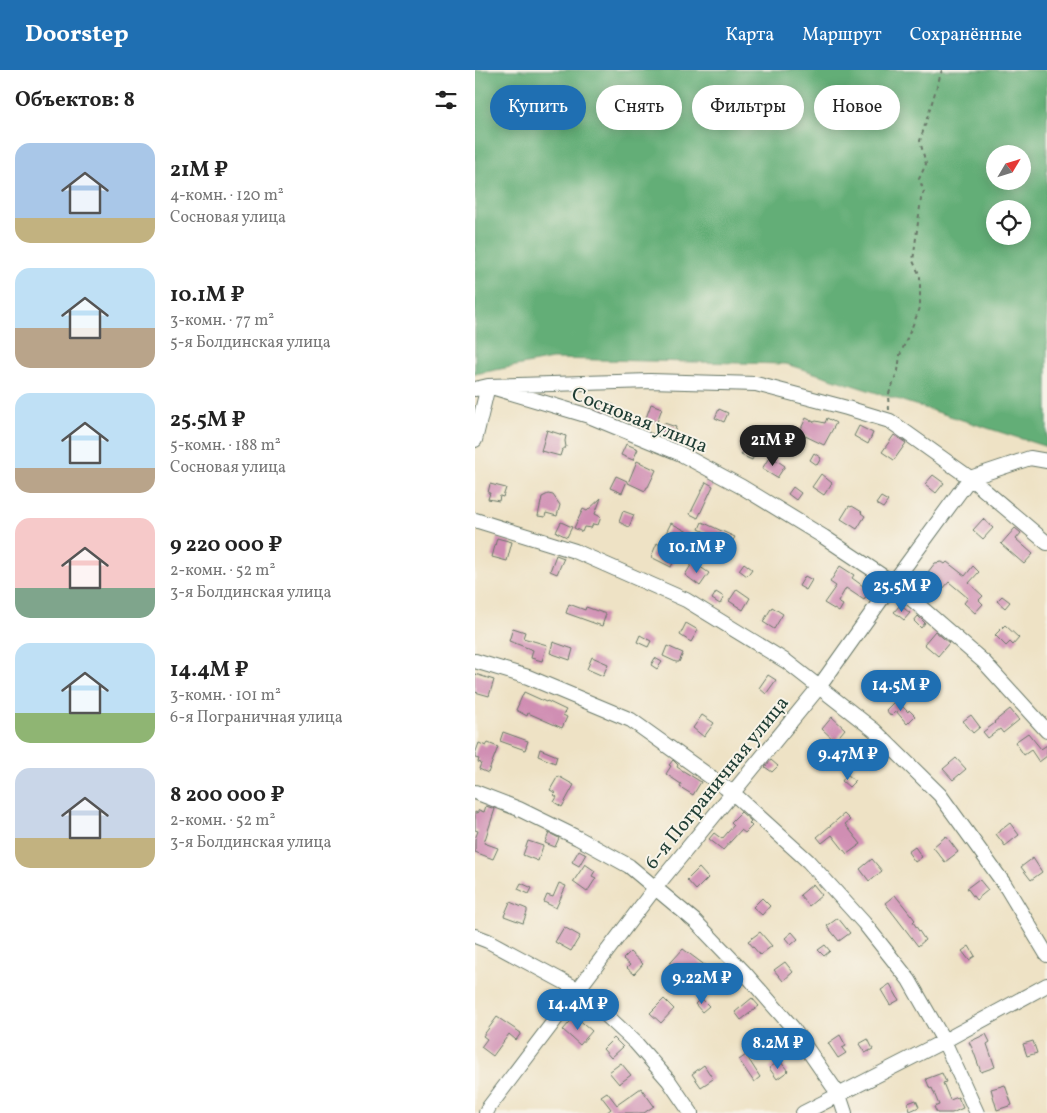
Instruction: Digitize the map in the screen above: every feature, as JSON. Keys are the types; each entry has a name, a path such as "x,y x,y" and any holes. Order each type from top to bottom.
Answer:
{"street":[{"path":"475,440 482,388 650,381 756,384 890,421 971,478 1047,543"},
{"name":"Сосновая улица","path":"482,388 589,416 679,453 742,487 816,532 893,583 984,662 1047,731"},
{"path":"971,478 1030,458 1047,462"},
{"name":"6-я Пограничная улица","path":"487,1110 655,888 819,687 971,478"},
{"path":"475,520 575,551 686,600 787,662 874,730 940,795 1005,885 1047,955"},
{"path":"475,661 528,677 631,720 733,793 808,861 864,923 909,980 944,1041 977,1113"},
{"path":"475,792 519,809 629,866 696,922 744,972 792,1027 839,1095 845,1113"},
{"path":"475,936 488,941 579,990 635,1042 669,1081 691,1113"},
{"path":"803,1113 944,1041 1047,985"}],"path":[{"path":"889,411 888,396 898,371 900,355 920,308 920,276 913,261 921,200 924,191 919,179 926,164 920,141 942,70"}],"green space":[{"path":"475,70 1047,70 1047,447 786,364 552,359 475,374"}],"building":[{"path":"601,400 614,405 610,414 597,408"},
{"path":"651,404 662,408 657,422 646,418"},
{"path":"719,409 728,413 724,422 715,418"},
{"path":"806,418 814,422 825,423 827,418 836,423 824,445 799,433"},
{"path":"664,423 676,427 673,437 661,433"},
{"path":"859,426 873,433 868,444 854,436"},
{"path":"547,430 566,436 566,447 562,450 560,456 541,451"},
{"path":"894,435 906,443 894,460 882,452"},
{"path":"626,444 638,449 633,460 621,455"},
{"path":"747,444 757,449 752,460 741,455"},
{"path":"814,453 821,458 817,465 810,460"},
{"path":"770,456 785,466 777,478 762,469"},
{"path":"637,461 656,470 645,491 628,483"},
{"path":"821,474 832,483 824,495 812,487"},
{"path":"933,475 944,483 936,493 925,484"},
{"path":"616,476 627,481 622,493 610,488"},
{"path":"706,482 713,486 698,518 690,514"},
{"path":"490,484 506,488 503,497 500,496 499,501 488,499"},
{"path":"793,487 801,493 796,500 788,494"},
{"path":"548,494 553,495 560,505 557,516 546,513 545,517 538,516 542,497"},
{"path":"881,497 888,501 883,508 876,504"},
{"path":"601,498 595,514 601,517 598,525 593,524 591,528 584,527 582,532 574,528 583,509 587,511"},
{"path":"849,506 862,512 865,516 857,529 841,519"},
{"path":"623,511 634,515 629,527 619,522"},
{"path":"983,519 993,528 983,539 973,530"},
{"path":"561,522 572,527 567,537 556,532"},
{"path":"702,522 735,537 730,545 699,529"},
{"path":"671,523 690,533 685,542 683,541 671,567 651,557 657,543 660,545"},
{"path":"1015,528 1021,533 1016,539 1033,554 1024,564 1001,544"},
{"path":"497,538 512,542 507,561 492,557"},
{"path":"556,555 564,558 557,574 550,571"},
{"path":"693,562 709,573 700,586 685,575"},
{"path":"942,562 945,564 947,562 965,576 973,566 979,572 969,583 983,596 979,600 983,604 975,613 964,603 968,598 949,582 942,590 932,581 933,578 928,572 935,563"},
{"path":"744,563 752,569 747,576 739,570"},
{"path":"840,566 854,575 852,578 870,591 864,600 846,588 838,602 843,605 839,612 824,603 836,586 830,582"},
{"path":"805,576 812,580 806,590 799,586"},
{"path":"737,589 750,598 743,610 729,601"},
{"path":"716,592 724,597 720,604 712,599"},
{"path":"1002,596 1010,602 1005,608 997,601"},
{"path":"569,604 585,610 586,607 606,614 602,626 566,613"},
{"path":"900,605 910,613 904,620 894,612"},
{"path":"772,607 783,614 774,629 763,622"},
{"path":"918,616 925,623 921,628 914,621"},
{"path":"686,623 698,630 691,642 680,635"},
{"path":"1005,625 1019,638 1013,645 1010,642 1006,646 995,635"},
{"path":"513,628 525,632 523,638 547,645 542,661 531,658 533,650 509,641"},
{"path":"935,631 949,643 938,656 924,644"},
{"path":"640,635 651,641 648,647 637,642"},
{"path":"553,642 573,649 570,660 550,653"},
{"path":"667,646 683,653 679,662 663,656"},
{"path":"592,657 608,664 603,676 587,669"},
{"path":"655,658 662,662 657,669 651,665"},
{"path":"475,674 494,680 489,696 475,692"},
{"path":"768,675 776,680 766,694 759,688"},
{"path":"524,692 566,710 563,715 567,717 562,728 528,713 527,716 516,710"},
{"path":"896,700 915,716 907,724 896,711 891,716 886,710"},
{"path":"1010,709 1019,720 1003,733 1000,729 988,738 983,732"},
{"path":"702,715 714,723 704,737 693,728"},
{"path":"971,715 980,727 973,733 963,721"},
{"path":"832,717 845,729 835,741 822,729"},
{"path":"503,732 528,741 525,750 500,741"},
{"path":"1028,733 1041,749 1047,745 1047,756 1039,762 1031,750 1024,755 1015,742"},
{"path":"479,743 486,746 488,743 498,747 488,773 479,769 481,763 478,762 479,759 475,758"},
{"path":"540,749 557,756 555,763 538,756"},
{"path":"956,758 966,769 953,780 943,769"},
{"path":"673,760 678,765 677,767 701,782 693,795 680,787 681,784 666,774"},
{"path":"771,760 778,766 772,772 765,767"},
{"path":"847,774 855,781 849,787 842,781"},
{"path":"558,776 574,785 562,807 554,802 557,797 554,795 556,793 550,790"},
{"path":"486,806 495,809 484,843 498,848 493,859 475,852 475,839 478,831 475,830 475,812 477,813 479,810 484,812"},
{"path":"741,812 751,821 749,823 752,826 745,833 741,830 723,850 709,839 714,833 722,839 734,825 731,822"},
{"path":"844,814 850,820 845,824 861,844 847,854 832,835 822,843 817,837"},
{"path":"1010,823 1019,835 1005,846 996,834"},
{"path":"549,833 559,838 555,847 545,843"},
{"path":"946,836 958,852 945,862 933,847"},
{"path":"528,841 543,846 538,861 523,855"},
{"path":"915,847 922,857 915,862 908,852"},
{"path":"579,850 586,854 579,866 572,862"},
{"path":"1033,858 1042,872 1031,880 1021,867"},
{"path":"872,859 882,871 869,881 860,869"},
{"path":"585,864 595,871 592,876 596,878 587,892 573,882"},
{"path":"699,868 708,878 696,890 687,880"},
{"path":"979,879 988,890 976,900 967,888"},
{"path":"521,883 532,888 529,894 518,889"},
{"path":"559,883 566,886 556,908 544,902 547,895 553,897"},
{"path":"813,884 822,895 809,906 800,895"},
{"path":"895,895 915,920 913,922 925,940 918,946 885,903"},
{"path":"762,898 770,906 762,915 753,907"},
{"path":"510,902 527,909 523,923 504,916"},
{"path":"838,918 850,933 839,941 827,926"},
{"path":"564,927 580,936 571,951 555,942"},
{"path":"760,932 772,946 760,955 748,941"},
{"path":"792,932 798,939 791,945 785,938"},
{"path":"825,945 830,951 824,956 818,950"},
{"path":"969,946 975,956 969,960 962,951"},
{"path":"683,949 710,969 701,981 687,970 675,982 663,971"},
{"path":"630,952 643,964 634,974 627,968 630,965 623,959"},
{"path":"785,962 793,972 783,981 774,970"},
{"path":"890,984 899,1000 890,1005 881,990"},
{"path":"701,998 709,1006 702,1012 695,1004"},
{"path":"752,998 759,1006 741,1020 735,1012"},
{"path":"664,999 674,1009 661,1023 650,1013"},
{"path":"575,1016 592,1031 580,1045 563,1030"},
{"path":"497,1017 521,1033 516,1040 509,1034 493,1056 481,1047 487,1039 483,1036"},
{"path":"986,1034 990,1042 987,1044 995,1067 981,1072 969,1042"},
{"path":"840,1035 846,1046 842,1048 846,1053 838,1058 828,1043"},
{"path":"614,1038 623,1047 611,1058 603,1049"},
{"path":"868,1039 873,1049 865,1053 859,1044"},
{"path":"1033,1041 1037,1053 1027,1056 1023,1044"},
{"path":"746,1055 760,1077 754,1082 739,1060"},
{"path":"780,1061 788,1071 777,1079 769,1068"},
{"path":"621,1063 631,1075 619,1084 609,1072"},
{"path":"704,1065 713,1079 701,1087 692,1074"},
{"path":"942,1073 946,1082 943,1083 950,1100 958,1097 963,1108 952,1113 937,1113 934,1107 939,1105 926,1079"},
{"path":"1005,1085 1012,1105 997,1110 991,1089"},
{"path":"641,1088 654,1106 644,1113 606,1113 611,1109 601,1096 607,1092 617,1105"},
{"path":"916,1100 919,1107 910,1111 908,1103"}]}
